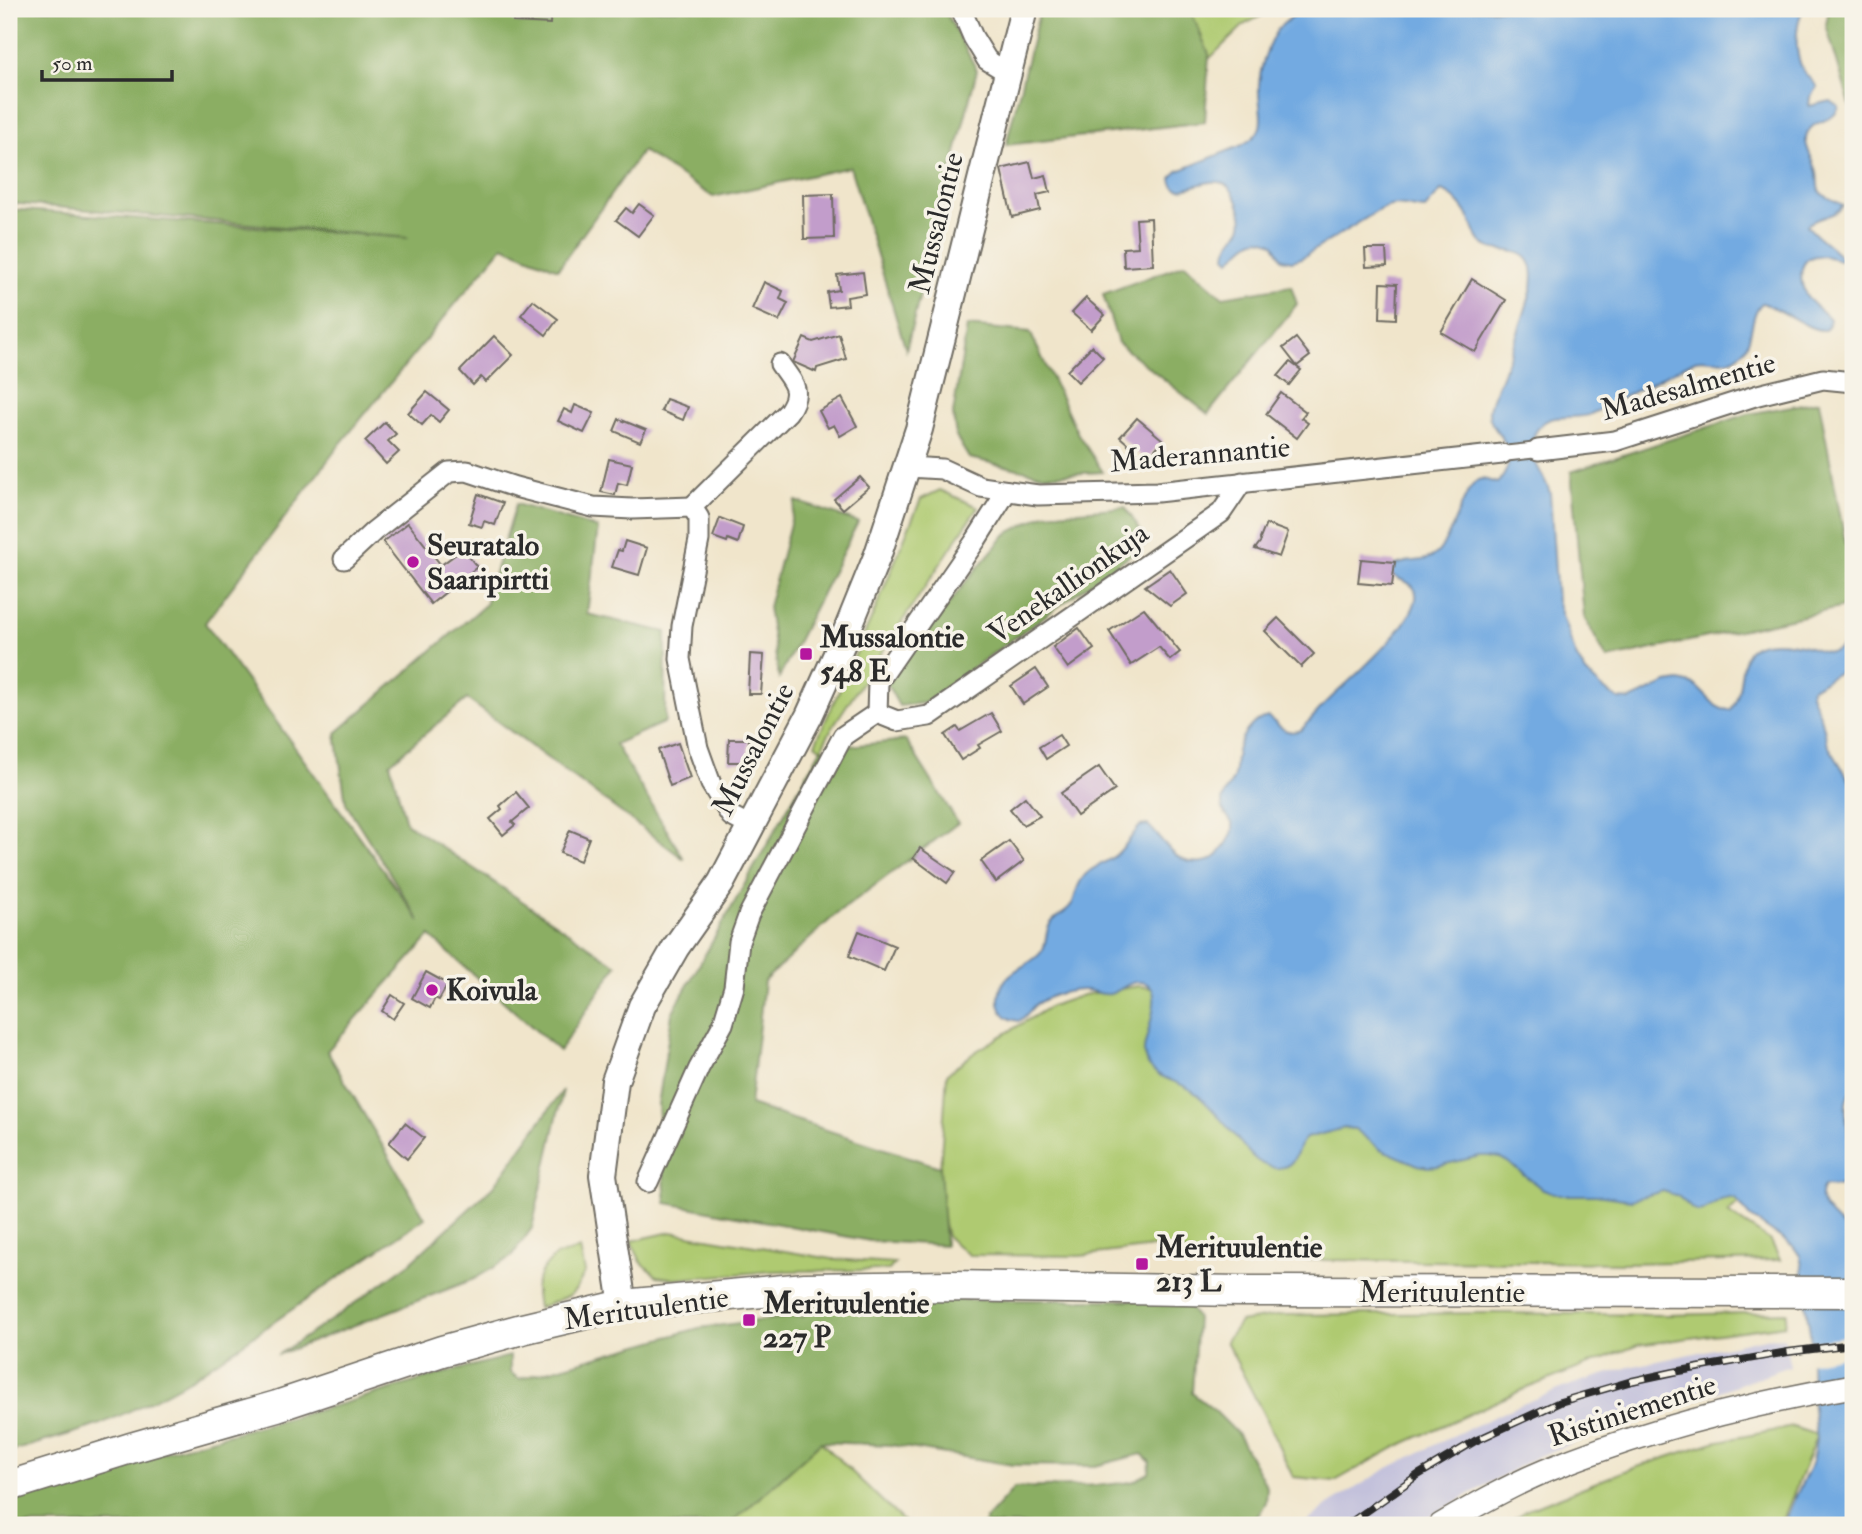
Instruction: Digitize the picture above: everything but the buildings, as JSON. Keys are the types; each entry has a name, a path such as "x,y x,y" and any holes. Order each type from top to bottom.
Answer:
{"main road":[{"name":"Mussalontie","path":"623,1305 603,1175 615,1081 642,1006 676,947 721,883 809,716 878,554 919,429 1024,9"},
{"name":"Merituulentie","path":"9,1486 327,1391 442,1351 623,1305 805,1288 845,1287 951,1286 1269,1292 1853,1292"}],"street":[{"path":"961,9 973,37 988,60 1008,73"},
{"path":"344,559 374,531 449,472 467,471 515,487 593,507 692,507 788,412 796,400 796,387 780,364"},
{"name":"Madesalmentie","path":"1538,450 1615,441 1758,395 1823,379 1853,382"},
{"path":"1502,454 1538,450"},
{"name":"Maderannantie","path":"908,467 942,469 981,487 1038,495 1157,492 1502,454"},
{"name":"Venekallionkuja","path":"877,713 897,721 929,716 1221,513 1242,482"},
{"path":"648,1182 699,1068 723,1024 734,988 738,942 748,914 843,736 877,713 878,682 1007,491"},
{"path":"692,507 699,518 699,540 682,626 680,659 698,748 711,783 731,816 751,827"},
{"name":"Ristiniementie","path":"1441,1525 1543,1472 1623,1442 1709,1416 1853,1386"}],"shaded area":[{"path":"1784,1337 1790,1366 1538,1456 1414,1525 1303,1525 1328,1505 1388,1468 1520,1405 1579,1382 1630,1367 1765,1338"}],"green space":[{"path":"9,9 944,9 977,70 906,350 850,167 713,197 642,151 558,269 503,246 341,443 205,623 420,921 346,804 336,733 485,605 516,504 598,528 587,614 666,632 665,722 615,744 684,859 467,699 390,763 406,823 617,965 559,1051 430,936 327,1051 425,1218 191,1379 98,1425 9,1452 9,209 409,238 9,203"},
{"path":"1040,9 1190,9 1209,54 1205,122 1006,145"},
{"path":"1189,9 1275,9 1245,24 1208,60"},
{"path":"1829,9 1853,9 1853,115 1826,25"},
{"path":"1185,264 1223,297 1291,286 1297,304 1208,414 1118,343 1103,294"},
{"path":"967,326 1030,332 1078,434 1103,472 1045,475 969,458 956,437 953,414"},
{"path":"1819,401 1853,584 1853,605 1607,659 1584,617 1571,472 1748,414"},
{"path":"940,490 978,507 833,726 821,749 815,744 921,499"},
{"path":"796,501 858,522 779,678 768,607"},
{"path":"1125,507 1148,542 924,703 899,706 887,684 1006,534 1045,514"},
{"path":"906,740 958,823 834,916 764,981 750,1105 940,1167 945,1245 870,1241 666,1203 658,1105 672,1013 821,749"},
{"path":"1139,986 1183,993 1257,1113 1749,1194 1728,1213 1771,1241 1780,1260 1623,1263 1213,1259 1161,1246 1080,1256 969,1255 947,1237 938,1196 947,1074 975,1052 1051,1006 1083,995"},
{"path":"563,1090 532,1228 511,1257 474,1279 277,1355 410,1263 494,1186"},
{"path":"671,1232 832,1259 895,1263 889,1270 774,1271 676,1279 657,1276 641,1262 631,1241"},
{"path":"580,1249 585,1272 576,1289 569,1296 538,1308 535,1287 542,1270 555,1256"},
{"path":"846,1300 1175,1300 1188,1306 1197,1318 1192,1393 1237,1433 1267,1487 1266,1502 1249,1525 984,1525 986,1519 1014,1488 1132,1482 1149,1473 1150,1462 1142,1454 1095,1466 1013,1465 891,1445 821,1442 729,1525 9,1525 9,1497 441,1374 510,1356 510,1372 519,1379 699,1328 803,1317 812,1306"},
{"path":"1787,1312 1785,1325 1638,1345 1522,1390 1398,1446 1335,1481 1293,1477 1226,1341 1240,1322 1283,1315 1665,1315"},
{"path":"1793,1427 1817,1435 1781,1525 1504,1525 1531,1508 1625,1471 1714,1442"},
{"path":"821,1442 907,1525 729,1525"}],"water":[{"path":"1303,9 1803,9 1797,31 1798,55 1803,70 1817,87 1810,97 1809,106 1831,101 1839,107 1831,117 1813,126 1806,137 1816,167 1819,190 1843,205 1835,212 1807,225 1844,261 1817,256 1806,261 1803,266 1801,278 1804,291 1812,303 1830,319 1828,327 1818,330 1762,303 1754,317 1748,342 1738,356 1725,361 1695,360 1589,415 1549,419 1537,430 1531,446 1535,462 1550,493 1557,601 1576,656 1586,673 1619,699 1630,700 1667,683 1680,681 1695,685 1716,706 1730,710 1737,696 1744,661 1750,649 1771,642 1802,645 1830,652 1853,639 1853,664 1811,689 1811,694 1822,720 1828,745 1853,786 1853,1088 1846,1103 1850,1159 1846,1179 1838,1186 1824,1186 1821,1194 1825,1209 1843,1227 1852,1241 1849,1339 1853,1394 1853,1525 1784,1525 1812,1463 1816,1440 1810,1332 1802,1266 1800,1256 1793,1246 1750,1217 1735,1199 1721,1200 1698,1212 1678,1196 1663,1191 1631,1200 1596,1195 1559,1195 1541,1188 1500,1158 1480,1156 1428,1167 1380,1149 1355,1129 1345,1128 1306,1138 1291,1163 1274,1168 1252,1156 1195,1093 1158,1074 1149,1066 1144,1051 1154,1000 1153,991 1148,985 1135,982 1107,994 1084,990 1058,994 1039,1002 1019,1021 1011,1019 1001,1010 999,997 1003,983 1042,951 1049,926 1072,904 1078,885 1085,875 1116,855 1140,826 1148,825 1171,851 1185,861 1203,862 1218,855 1227,843 1233,827 1223,810 1222,799 1232,782 1237,751 1250,726 1268,717 1286,731 1301,730 1382,649 1407,619 1416,594 1410,584 1392,575 1394,566 1436,554 1448,537 1475,482 1481,479 1497,483 1508,465 1507,448 1492,424 1489,411 1532,288 1532,267 1525,256 1485,246 1478,239 1463,207 1441,191 1425,209 1399,205 1381,209 1292,261 1282,259 1274,244 1260,239 1249,243 1230,260 1226,256 1227,249 1240,230 1243,219 1232,191 1224,184 1215,182 1179,189 1174,186 1171,178 1178,171 1240,146 1257,134 1261,120 1260,78 1268,48 1278,29"}],"pier":[{"path":"1852,1335 1853,1354 1808,1363 1807,1342"}],"railway":[{"path":"1347,1525 1418,1475 1475,1441 1560,1402 1674,1372 1788,1352 1853,1344"}],"place":[{"name":"Seuratalo Saaripirtti","path":"413,562"},
{"name":"Mussalontie 548 E","path":"806,654"},
{"name":"Koivula","path":"432,990"},
{"name":"Merituulentie 213 L","path":"1142,1264"},
{"name":"Merituulentie 227 P","path":"749,1320"}]}
